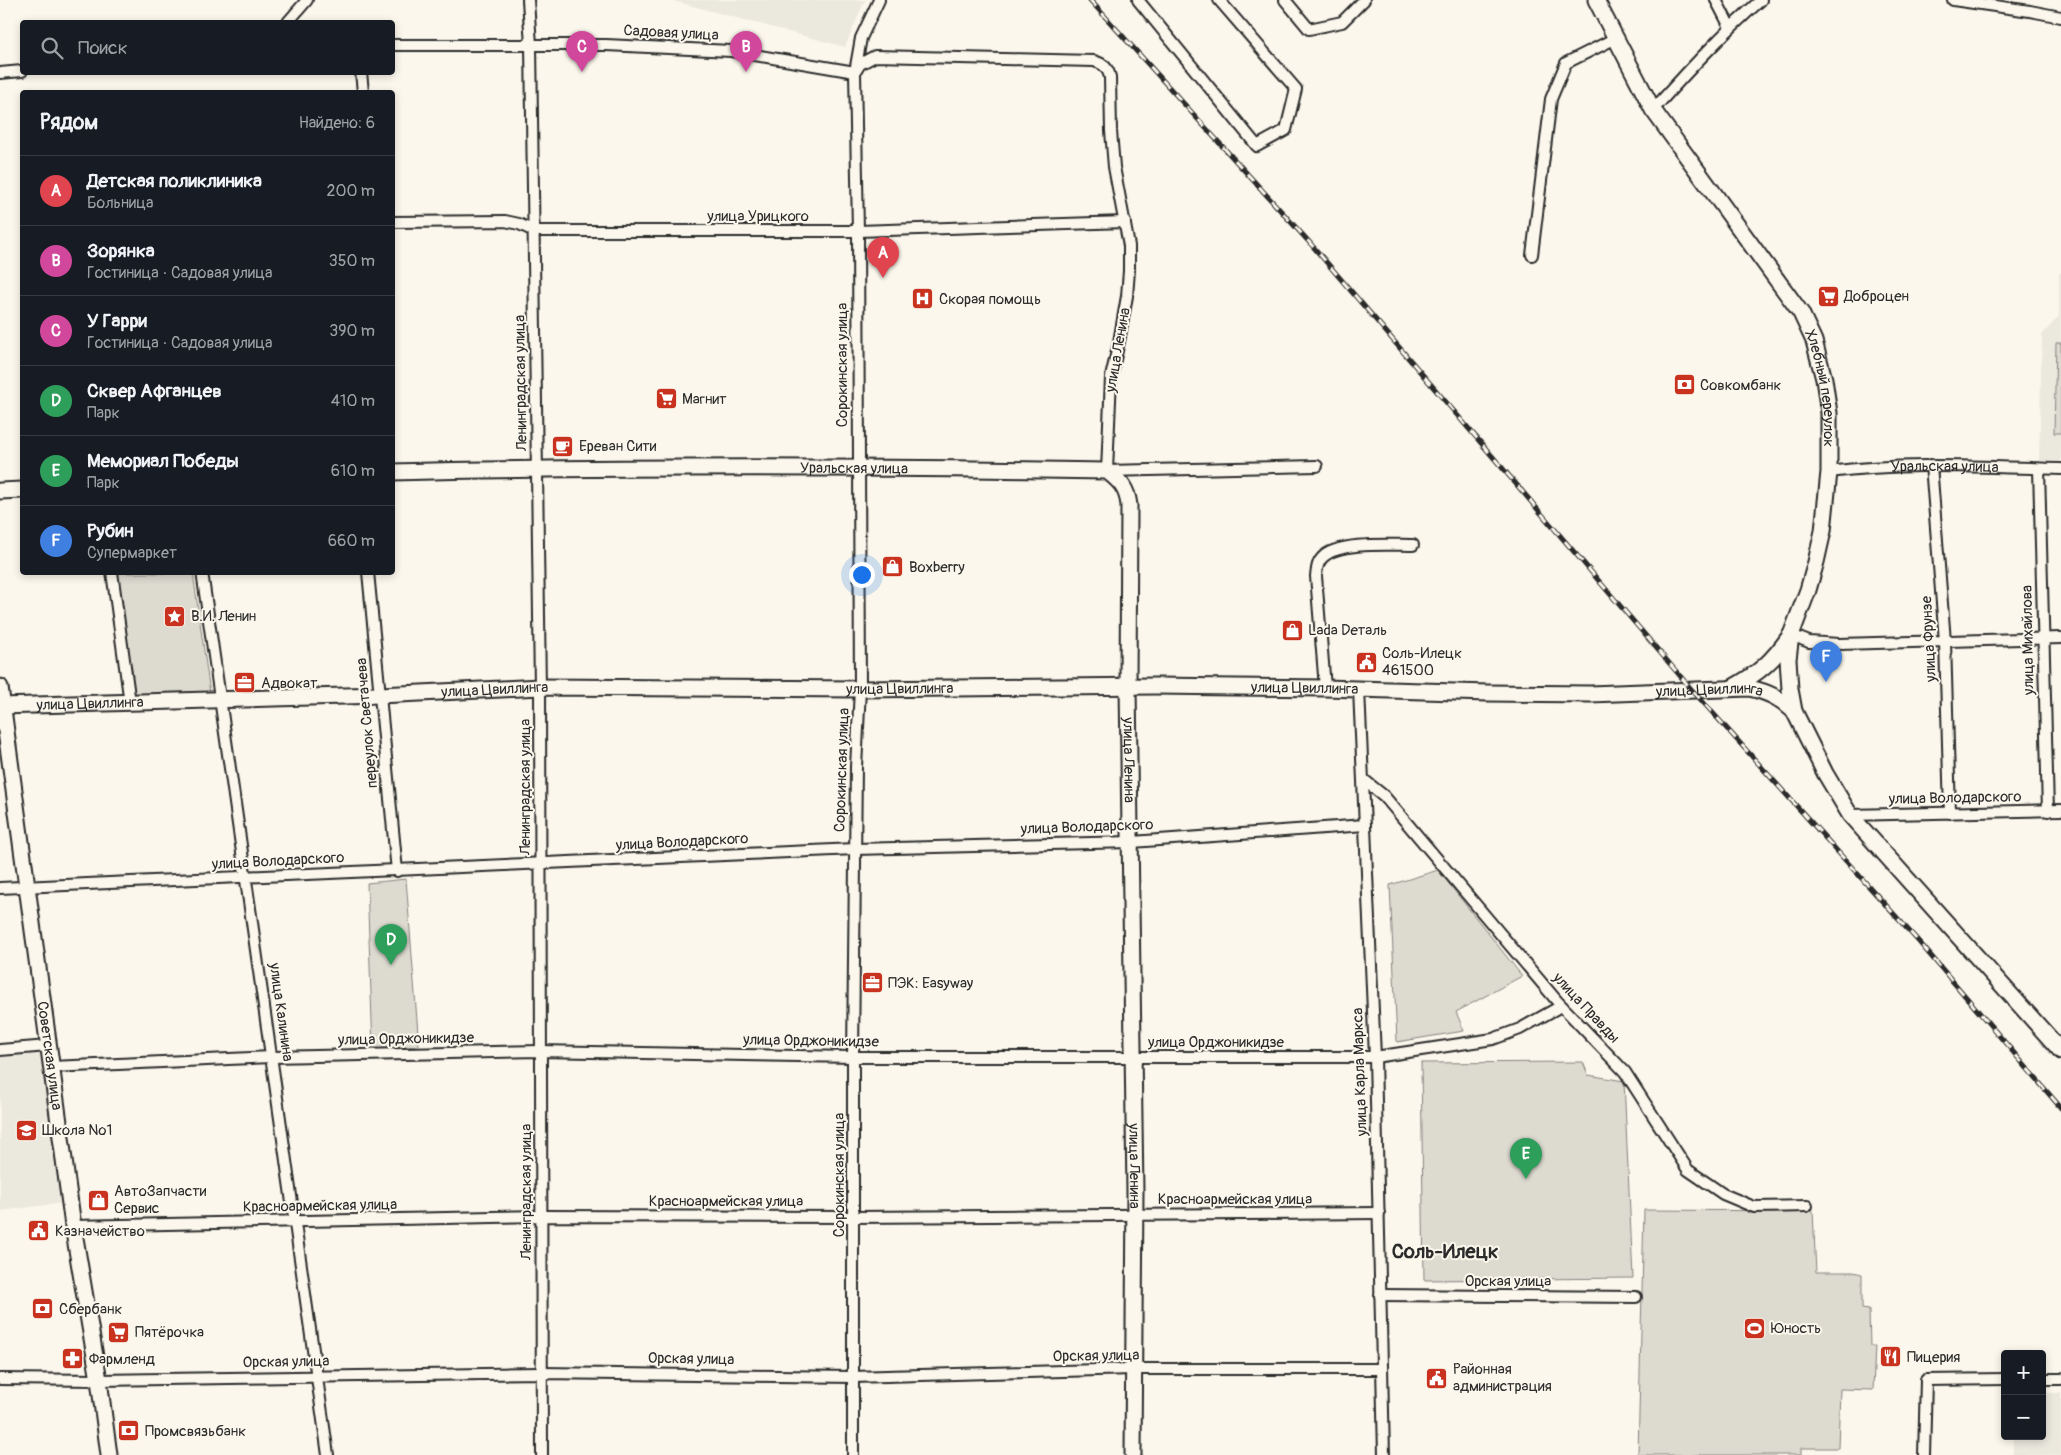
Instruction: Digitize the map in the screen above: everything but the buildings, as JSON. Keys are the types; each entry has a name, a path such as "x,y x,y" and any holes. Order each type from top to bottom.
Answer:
{"street":[{"path":"290,20 307,0"},
{"name":"Ленинградская улица","path":"528,0 531,45 540,687 542,1455"},
{"name":"Сорокинская улица","path":"854,1455 852,1058 855,849 860,689 857,467 858,231 855,72 861,38 879,0"},
{"path":"1138,0 1257,146 1286,130 1296,89 1219,0"},
{"path":"1285,0 1309,29 1342,22 1364,0"},
{"name":"Хлебный переулок","path":"1596,0 1653,110 1801,313 1814,341 1824,379 1828,413 1829,472 1823,531 1816,562 1808,590 1791,635 1788,659 1794,711"},
{"path":"1716,0 1730,27"},
{"path":"1653,110 1730,27 1761,0"},
{"path":"1953,0 2061,17"},
{"path":"1532,255 1551,99 1566,63 1616,38"},
{"name":"Садовая улица","path":"395,45 606,45 731,51 855,72"},
{"name":"улица Ленина","path":"855,72 860,64 875,56 1094,61 1108,69 1110,78 1114,167 1129,246 1129,271 1119,342 1111,377 1107,470 1123,485 1128,494 1129,505 1128,686 1135,1057 1133,1455"},
{"path":"0,73 20,71"},
{"path":"361,75 363,90"},
{"name":"улица Урицкого","path":"395,222 505,221 519,224 534,231 858,231 1125,222"},
{"name":"Уральская улица","path":"1829,472 1866,467 1931,465 2061,469"},
{"name":"улица Фрунзе","path":"1931,465 1945,641 1950,813"},
{"name":"Уральская улица","path":"395,472 537,468 857,467 1107,470 1317,466"},
{"name":"улица Михайлова","path":"2039,469 2048,811"},
{"path":"0,491 20,490"},
{"path":"1325,688 1317,566 1322,558 1339,549 1358,546 1413,545"},
{"path":"112,575 130,703"},
{"name":"улица Калинина","path":"202,575 328,1455"},
{"name":"переулок Светачева","path":"368,575 397,870"},
{"path":"1731,688 1754,675 1773,659 1791,635 1809,642 1839,644 2061,638"},
{"name":"улица Цвиллинга","path":"2,706 380,695 540,687 860,689 1128,686 1359,688 1488,693 1590,694 1749,688 1766,692 1781,699 1794,711"},
{"name":"Советская улица","path":"0,687 73,1226 99,1380 109,1455"},
{"name":"улица Карла Маркса","path":"1359,688 1375,1057 1384,1455"},
{"path":"1794,711 1825,773 1850,815 2061,1051"},
{"name":"улица Правды","path":"1364,780 1384,796 1561,1006 1624,1072 1688,1170 1723,1194 1754,1207 1808,1206"},
{"name":"улица Володарского","path":"1850,815 2061,810"},
{"name":"улица Володарского","path":"0,888 855,849 1132,842 1365,825"},
{"name":"улица Орджоникидзе","path":"52,1067 272,1057 540,1051 852,1058 1375,1057 1493,1039 1520,1029 1561,1006"},
{"path":"0,1050 48,1046"},
{"name":"Красноармейская улица","path":"73,1226 541,1216 854,1217 1378,1213"},
{"name":"Орская улица","path":"1380,1295 1636,1297"},
{"name":"Орская улица","path":"0,1379 99,1380 541,1373 853,1377 1133,1369 1382,1369"},
{"path":"1924,1455 1926,1380 2001,1379"},
{"path":"2046,1379 2061,1379"}],"shaded area":[{"path":"670,0 865,0 845,47"},
{"path":"2059,273 2061,273 2061,461 2039,461 2042,335 2059,316"},
{"path":"2056,343 2061,343 2061,433 2054,433"},
{"path":"118,575 193,575 210,693 135,696"},
{"path":"1438,870 1522,976 1456,1012 1464,1031 1397,1042 1390,885"},
{"path":"406,879 419,1046 373,1049 367,883"},
{"name":"Школа №1","path":"41,1053 62,1203 0,1211 0,1057"},
{"path":"1583,1062 1588,1075 1624,1081 1633,1278 1424,1280 1421,1063"},
{"name":"Юность","path":"1644,1210 1813,1211 1816,1272 1853,1272 1862,1274 1862,1309 1869,1310 1870,1346 1875,1346 1873,1390 1840,1389 1838,1448 1801,1448 1801,1455 1638,1455"},
{"path":"2046,1393 2061,1393 2061,1455 2013,1455 2013,1440 2046,1440"}],"railway":[{"path":"1090,0 1310,243 1693,691 1919,942 2061,1108"}],"place":[{"name":"У Гарри","path":"582,72"},
{"name":"Зорянка","path":"746,72"},
{"name":"Детская поликлиника","path":"883,278"},
{"name":"Доброцен","path":"1828,296"},
{"name":"Скорая помощь","path":"923,299"},
{"name":"Совкомбанк","path":"1684,385"},
{"name":"Магнит","path":"666,399"},
{"name":"Ереван Сити","path":"563,446"},
{"name":"Boxberry","path":"893,567"},
{"name":"В.И. Ленин","path":"175,616"},
{"name":"Lada Dеталь","path":"1292,630"},
{"name":"Соль-Илецк 461500","path":"1366,662"},
{"name":"Рубин","path":"1826,682"},
{"name":"Адвокат","path":"245,683"},
{"name":"Сквер Афганцев","path":"391,965"},
{"name":"ПЭК: Easyway","path":"872,983"},
{"name":"Школа №1","path":"26,1130"},
{"name":"Мемориал Победы","path":"1526,1179"},
{"name":"АвтоЗапчасти Сервис","path":"98,1200"},
{"name":"Казначейство","path":"39,1231"},
{"name":"Сбербанк","path":"43,1309"},
{"name":"Юность","path":"1755,1328"},
{"name":"Пятёрочка","path":"119,1332"},
{"name":"Пицерия","path":"1891,1357"},
{"name":"Фармленд","path":"73,1359"},
{"name":"Районная администрация","path":"1437,1378"},
{"name":"Промсвязьбанк","path":"129,1431"}],"district":[{"name":"Соль-Илецк","path":"1445,1251"}]}
